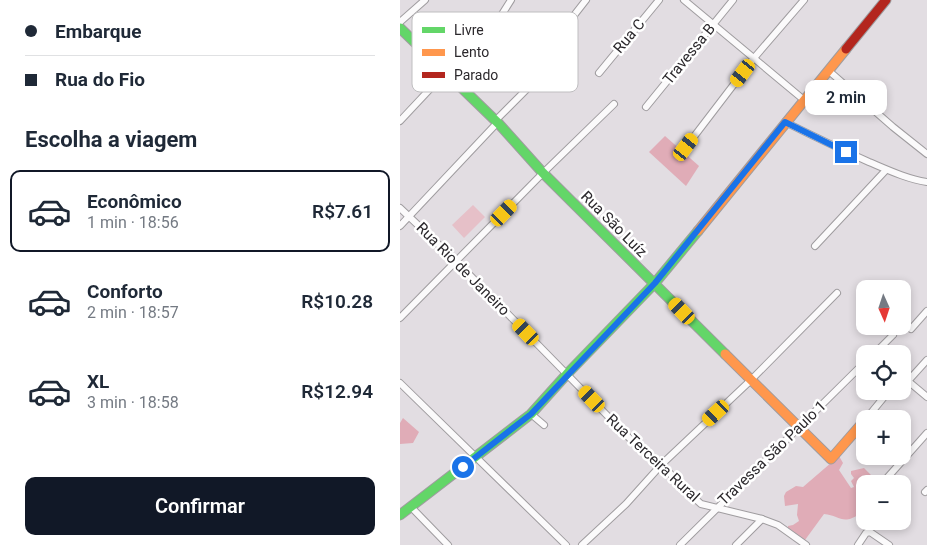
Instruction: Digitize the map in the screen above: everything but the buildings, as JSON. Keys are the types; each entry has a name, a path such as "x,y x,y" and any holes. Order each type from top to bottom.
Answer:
{"main road":[{"path":"400,515 531,414 655,283 885,0"},
{"name":"Rua São Luíz","path":"400,28 412,40"},
{"name":"Rua São Luíz","path":"465,92 496,122 543,173 831,460 856,430"}],"street":[{"path":"400,22 425,0"},
{"path":"503,12 511,0"},
{"path":"577,12 586,0"},
{"name":"Rua C","path":"599,73 659,0"},
{"path":"684,0 804,100"},
{"name":"Travessa B","path":"646,108 733,0"},
{"path":"686,147 754,58 804,0"},
{"path":"828,71 927,154"},
{"path":"400,121 427,92"},
{"path":"400,226 525,92"},
{"path":"400,318 614,104"},
{"path":"785,122 886,170 927,182"},
{"path":"816,246 886,170"},
{"name":"Rua Rio de Janeiro","path":"400,208 457,262 567,374"},
{"path":"582,545 626,504 662,464 750,381 837,293"},
{"path":"911,329 927,311"},
{"path":"883,345 893,335"},
{"path":"911,375 927,360"},
{"name":"Travessa São Paulo 1","path":"680,545 856,371"},
{"name":"Rua Terceira Rural","path":"567,374 640,450 662,464 679,484 701,504 762,519 778,526 806,545"},
{"path":"400,383 566,545"},
{"path":"911,385 927,397"},
{"path":"873,410 881,400"},
{"path":"531,414 544,425"},
{"path":"890,475 927,433"},
{"path":"411,507 448,545"},
{"path":"736,545 762,519"},
{"path":"858,545 866,533 870,532 890,545"}],"shaded area":[{"path":"665,136 699,166 686,186 649,152"},
{"path":"473,205 485,217 464,238 452,225"},
{"path":"403,418 419,432 413,443 400,444 400,423"},
{"path":"839,456 843,463 839,470 851,488 854,487 851,481 854,478 851,471 864,468 871,475 856,475 856,516 845,520 824,514 805,540 788,528 788,526 799,521 797,515 798,504 785,506 784,496 786,492 796,486 803,487"}],"traffic: fast":[{"path":"400,28 412,40"},
{"path":"466,92 499,124 543,173 725,354"},
{"path":"400,515 531,414 655,283 698,231"}],"traffic: slow":[{"path":"698,231 846,49"},
{"path":"725,354 831,459 856,430"}],"traffic: jam":[{"path":"846,49 886,0"}],"route":[{"path":"463,467 531,414 655,283 785,122 846,152"}]}
